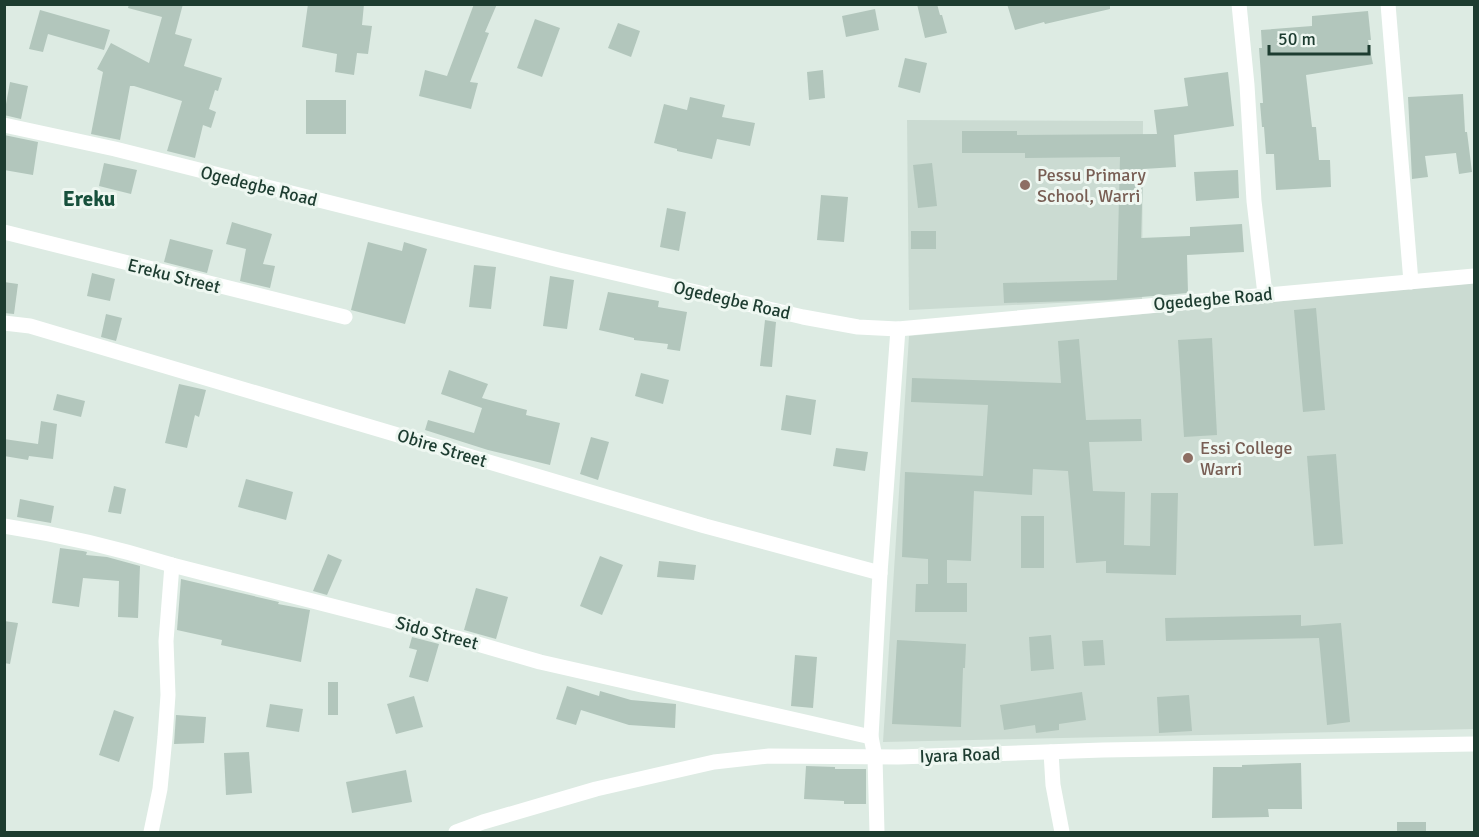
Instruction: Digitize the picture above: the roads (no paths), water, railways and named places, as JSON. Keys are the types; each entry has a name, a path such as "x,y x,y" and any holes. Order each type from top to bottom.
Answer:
{"street":[{"path":"1239,4 1254,201 1265,294"},
{"path":"1388,4 1411,282"},
{"name":"Ogedegbe Road","path":"4,125 115,149 537,254 803,317 858,327 898,329 1474,276"},
{"name":"Ereku Street","path":"4,232 345,317"},
{"name":"Obire Street","path":"4,323 30,326 705,526 880,573"},
{"path":"877,832 875,757 871,737 880,573 898,329"},
{"name":"Sido Street","path":"4,526 61,535 457,638 540,662 871,737"},
{"path":"151,832 160,789 165,737 168,695 166,641 172,565"},
{"name":"Iyara Road","path":"456,832 596,789 714,762 769,756 875,757 1474,744"},
{"path":"1051,752 1053,785 1062,832"}],"place":[{"name":"Pessu Primary School, Warri","path":"1025,185"},
{"name":"Essi College Warri","path":"1188,458"}],"district":[{"name":"Ereku","path":"89,199"}]}
